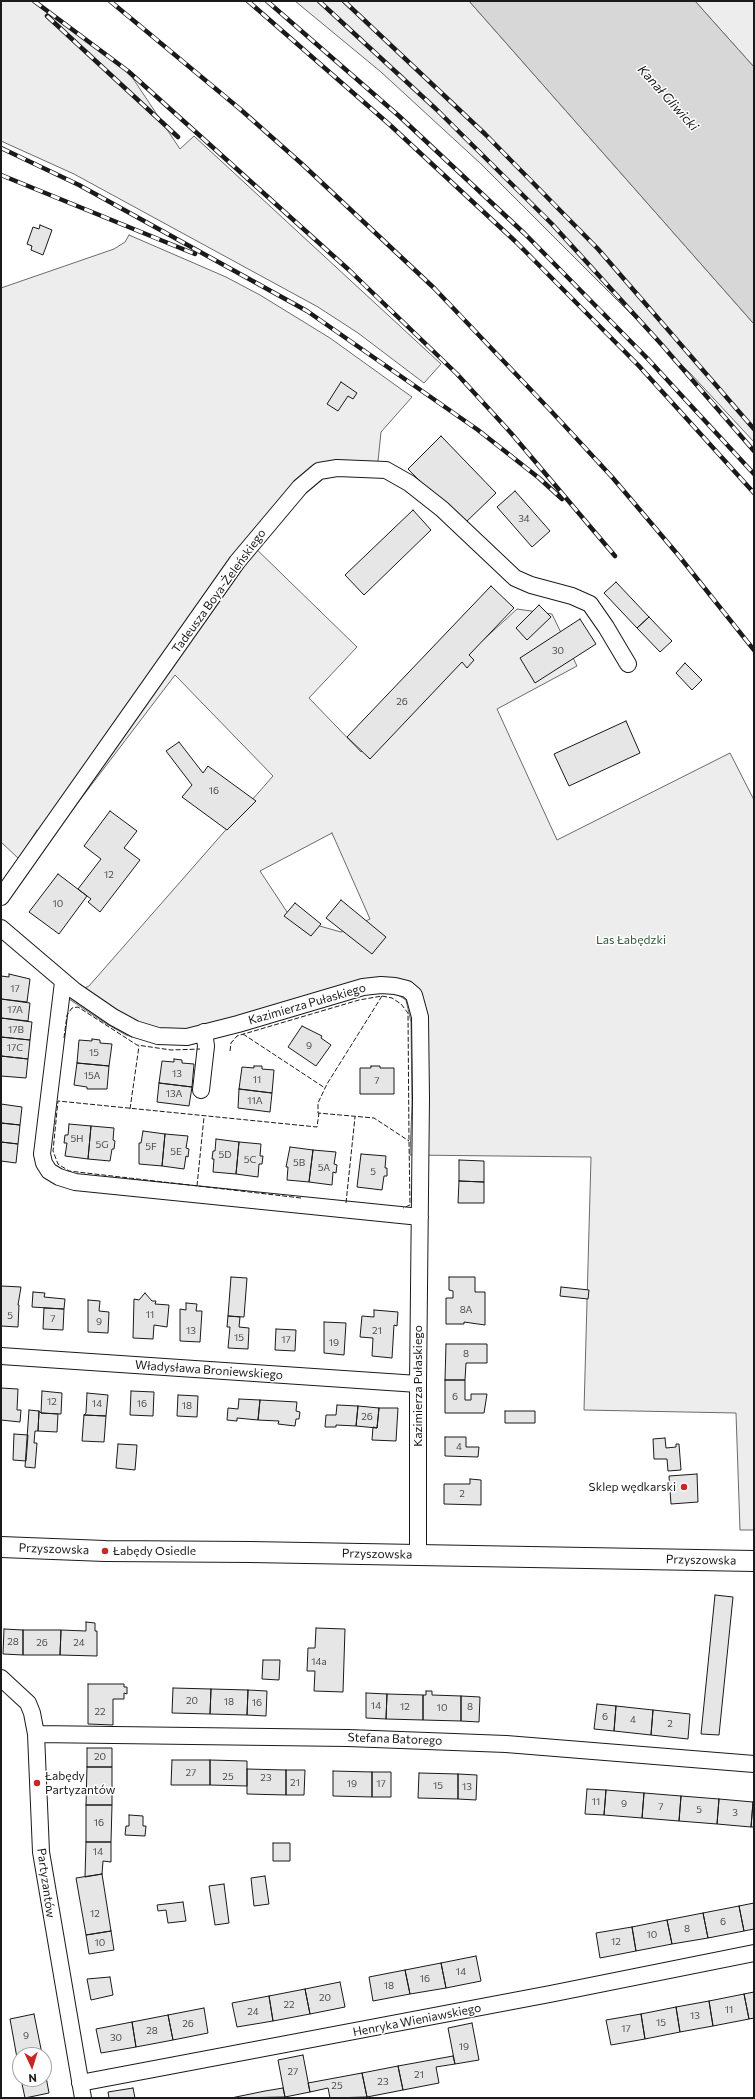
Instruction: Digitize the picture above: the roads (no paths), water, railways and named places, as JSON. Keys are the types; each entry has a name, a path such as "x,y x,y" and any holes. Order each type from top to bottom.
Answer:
{"street":[{"name":"Tadeusza Boya-Żeleńskiego","path":"1,897 237,562 300,486 319,471 350,468 386,470 410,483 442,509 515,578 531,585 572,596 590,604 628,664"},
{"name":"Kazimierza Pułaskiego","path":"1,928 63,982 113,1018 135,1029 158,1036 187,1037 362,987 381,985 395,986 407,989 414,995 420,1017 418,1555"},
{"path":"63,982 42,1154 44,1163 49,1171 59,1177 75,1182 420,1217"},
{"path":"201,1090 206,1046 204,1032"},
{"name":"Władysława Broniewskiego","path":"1,1356 418,1384"},
{"name":"Przyszowska","path":"1,1547 105,1551 754,1561"},
{"name":"Partyzantów","path":"1,1678 28,1703 36,1734 41,1852 82,2091"},
{"name":"Stefana Batorego","path":"36,1734 348,1738 506,1744 754,1764"},
{"name":"Henryka Wieniawskiego","path":"82,2091 754,1953"}],"water":[{"name":"Kanał Gliwicki","path":"469,1 695,1 754,67 754,324"}],"railway":[{"path":"34,1 128,71 349,270 457,374 511,433 615,556"},
{"path":"110,1 240,109 302,164 434,288 612,477 679,556 754,650"},
{"path":"248,1 390,125 516,242 639,366 754,493"},
{"path":"267,1 399,116 525,234 647,358 754,474"},
{"path":"319,1 436,109 552,224 662,345 754,451"},
{"path":"344,1 485,134 598,249 754,429"},
{"path":"47,16 178,137"},
{"path":"1,148 79,185 307,311 478,430 539,478 562,499"},
{"path":"1,175 195,254"}],"place":[{"name":"Sklep wędkarski","path":"684,1487"},
{"name":"Łabędy Osiedle","path":"105,1551"},
{"name":"Łabędy Partyzantów","path":"37,1783"}],"park label":[{"name":"Las Łabędzki","path":"631,940"}]}
